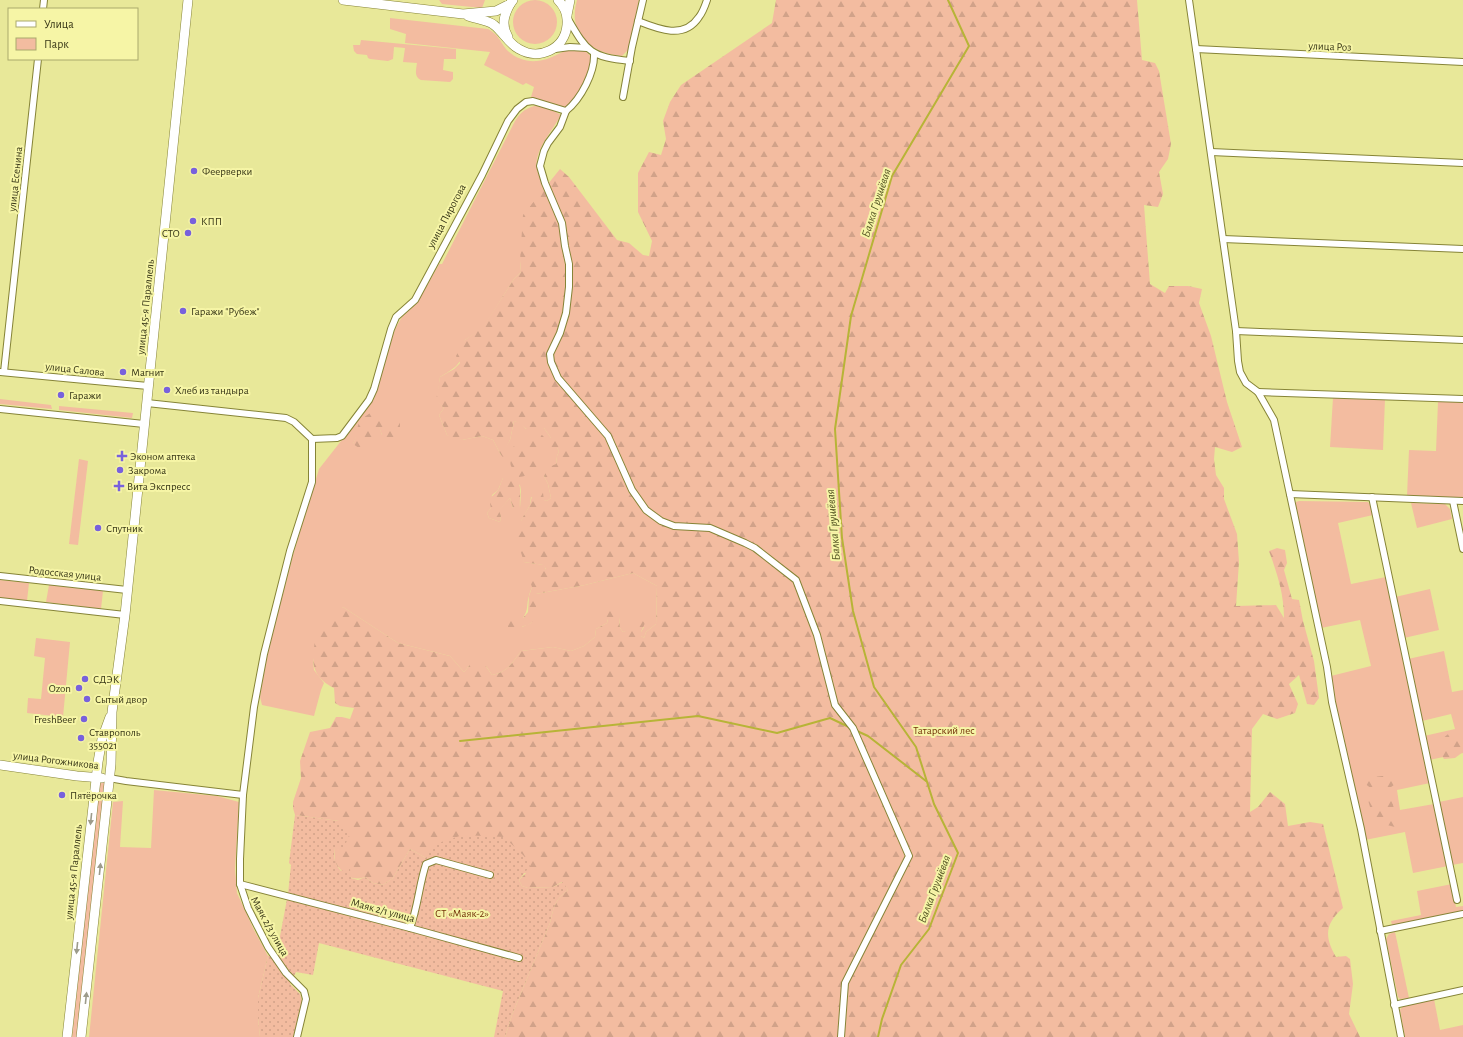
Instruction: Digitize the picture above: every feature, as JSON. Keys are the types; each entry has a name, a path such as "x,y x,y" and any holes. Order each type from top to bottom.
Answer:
{"main road":[{"name":"улица 45-я Параллель","path":"81,1037 109,778 112,741 112,712 125,615 188,0"},
{"path":"343,0 463,14 496,12 511,2"},
{"path":"558,0 567,15"},
{"path":"463,14 494,25 517,48 530,54 544,53 553,50 564,37 567,29 567,15 570,0"},
{"path":"510,42 504,23 505,13 511,2"},
{"name":"улица 45-я Параллель","path":"67,1037 96,777 102,739 112,712"},
{"name":"улица Рогожникова","path":"0,765 109,778"}],"street":[{"path":"623,97 643,0"},
{"path":"638,21 658,29 677,32 691,26 699,18 707,0"},
{"path":"1189,0 1224,239 1240,372 1246,383 1258,392 1274,420 1327,667 1337,725 1361,829 1401,1037"},
{"path":"567,15 578,35 587,48 594,54 611,59 630,61"},
{"path":"553,50 570,47 587,48"},
{"name":"улица Роз","path":"1196,49 1463,62"},
{"path":"594,54 595,62 590,77 580,95 566,111 560,127 546,147 540,166 545,183 562,223 569,264 570,287 566,313 560,333 550,354 551,362 558,378 608,436 632,490 646,510 661,521 674,526 710,528 745,543 755,548 796,580 817,635 835,705 853,728 909,856 845,984 841,1037"},
{"name":"улица Есенина","path":"2,372 38,60"},
{"name":"улица Пирогова","path":"312,439 337,438 342,436 369,400 374,389 391,329 396,317 415,300 475,188 508,121 517,109 526,102 533,101 566,111"},
{"path":"1211,152 1463,163"},
{"path":"1224,239 1463,249"},
{"path":"1236,330 1463,340"},
{"name":"улица Салова","path":"2,372 148,386"},
{"path":"1258,392 1463,399"},
{"path":"146,403 286,418 294,422 312,439"},
{"path":"0,409 144,424"},
{"name":"Маяк 2/3 улица","path":"297,1037 306,999 304,991 286,973 268,947 248,908 240,884 240,859 243,795 250,734 264,654 290,551 312,482 312,439"},
{"path":"1290,494 1463,501"},
{"path":"1372,498 1457,900"},
{"path":"1453,501 1463,549"},
{"name":"Родосская улица","path":"0,576 127,590"},
{"path":"0,601 125,615"},
{"path":"109,778 243,795"},
{"path":"410,928 415,916 421,878 426,864 436,860 490,875"},
{"name":"Маяк 2/1 улица","path":"240,884 519,958"},
{"path":"1380,931 1463,914"},
{"path":"1394,1005 1463,990"}],"green space":[{"path":"439,0 485,0 482,8 442,4"},
{"path":"531,0 539,0 551,6 557,18 557,26 551,38 539,44 531,44 519,38 513,26 513,18 519,6"},
{"path":"577,0 639,0 629,49 622,56 600,51 584,40 575,23"},
{"name":"Татарский лес","path":"776,0 1137,0 1142,60 1155,63 1159,71 1171,144 1168,159 1159,172 1163,194 1158,207 1144,205 1150,284 1165,293 1169,286 1188,286 1202,289 1199,303 1211,336 1227,402 1242,447 1232,452 1215,447 1214,459 1216,475 1224,488 1224,499 1237,534 1239,562 1236,606 1276,605 1284,618 1281,592 1269,551 1277,548 1285,550 1287,563 1284,570 1292,599 1299,600 1314,661 1319,698 1314,705 1307,704 1299,675 1289,684 1298,704 1295,713 1277,719 1263,714 1252,729 1250,812 1258,807 1270,792 1285,804 1288,826 1310,822 1323,824 1343,908 1333,919 1328,931 1328,936 1332,950 1336,957 1346,956 1350,959 1353,984 1349,1014 1360,1037 505,1037 512,1015 550,923 555,905 568,890 562,882 553,887 528,888 522,886 519,880 526,873 426,858 410,849 393,878 383,885 373,883 365,877 351,878 344,874 335,863 334,847 339,821 295,815 293,802 301,778 300,761 310,732 330,728 336,717 350,719 354,708 340,706 335,703 334,688 325,683 319,677 315,670 313,655 317,629 343,607 398,643 450,656 464,672 469,666 471,660 481,659 492,675 506,669 521,651 553,647 571,651 584,646 595,637 596,629 607,623 608,619 605,615 607,610 610,608 619,617 620,628 623,632 631,629 641,619 645,623 641,632 641,636 644,638 646,632 656,624 657,586 633,573 585,585 536,594 536,613 531,623 521,628 518,632 511,631 508,628 508,623 511,618 523,618 528,612 529,596 532,587 529,578 535,571 541,572 546,569 543,565 524,562 518,542 518,531 534,493 540,489 543,493 544,500 547,501 551,498 548,484 544,476 549,467 556,464 559,451 557,448 551,448 549,443 551,438 544,428 532,433 514,421 510,440 506,448 508,457 504,458 501,455 493,440 482,436 462,440 453,439 447,435 439,415 444,408 436,401 440,377 454,369 460,363 456,356 465,340 483,327 514,279 521,272 520,261 523,215 560,169 569,177 617,240 629,243 643,255 649,256 652,241 638,212 638,173 649,152 661,155 666,139 663,121 670,102 681,85 772,23"},
{"path":"390,18 488,29 497,36 509,52 520,59 529,61 544,60 565,51 578,49 585,51 591,57 591,70 579,94 564,108 532,99 531,97 534,87 526,83 523,85 484,65 490,52 405,43 406,34 390,29"},
{"path":"361,40 456,49 456,59 444,59 443,70 453,72 453,79 450,82 419,79 416,73 417,63 403,62 405,48 394,47 393,59 388,61 370,59 367,55 357,54 354,51 353,45 360,45"},
{"path":"534,106 552,110 561,115 540,150 537,158 538,173 545,187 520,261 521,272 514,279 483,328 465,340 459,363 440,377 437,401 444,408 439,415 447,435 462,440 482,436 493,440 501,455 510,440 514,421 521,423 526,429 544,428 551,438 554,447 559,451 556,464 544,476 548,484 551,498 547,501 531,497 530,505 521,521 524,562 544,565 546,570 540,574 535,581 528,599 525,615 523,618 519,618 522,627 531,623 534,617 536,594 585,585 633,573 657,586 656,624 646,632 644,638 641,636 641,632 644,627 623,632 620,628 619,617 608,619 607,623 596,629 595,637 584,646 571,651 553,647 521,651 506,669 492,675 486,666 469,666 464,672 450,656 398,643 343,607 313,660 314,670 324,683 314,716 262,705 260,697 267,655 293,555 319,469 374,399 395,329 402,317 416,304 439,264 442,264 514,123 522,112","holes":["381,417 393,417 382,435 379,426 372,427 372,430 353,444 357,435","503,478 520,485 520,508 513,508 510,498 498,511 501,516 500,522 489,518 487,513 491,508 492,495 498,490"]},
{"path":"1333,398 1385,399 1383,450 1330,447"},
{"path":"0,399 51,405 52,409 0,404"},
{"path":"1438,402 1463,402 1463,498 1407,496 1409,450 1436,451"},
{"path":"59,406 133,413 132,418 59,410"},
{"path":"370,413 378,414 381,417 393,417 400,420 400,434 396,436 394,440 387,440 382,435 379,427 372,427 375,440 368,440 359,448 353,444 358,427 364,417"},
{"path":"537,434 542,435 545,438 542,450 530,456 530,458 539,460 538,467 534,472 519,477 511,466 511,455 514,447 519,438 529,439"},
{"path":"79,459 88,461 78,545 69,544"},
{"path":"512,473 520,485 520,508 516,511 513,508 510,498 499,511 501,516 500,522 489,518 487,513 491,508 491,498 498,490 503,478"},
{"path":"1296,502 1368,502 1370,505 1373,515 1338,523 1351,584 1386,577 1430,783 1397,790 1400,810 1434,804 1448,866 1413,873 1405,832 1365,840 1334,701 1331,676 1371,666 1360,620 1321,628 1295,506"},
{"path":"1411,503 1445,504 1450,509 1452,519 1417,528"},
{"path":"0,580 29,583 27,601 0,598"},
{"path":"49,585 103,591 101,609 46,602"},
{"path":"1430,589 1439,630 1404,638 1395,597"},
{"path":"36,638 70,642 63,717 27,713 28,698 41,699 45,658 34,656"},
{"path":"1444,651 1452,692 1463,690 1463,753 1429,760 1424,736 1455,729 1451,714 1422,721 1408,659"},
{"path":"1450,733 1462,743 1463,752 1455,758 1444,759 1440,748 1444,738"},
{"path":"1394,776 1397,779 1397,783 1391,787 1372,789 1364,783 1365,778"},
{"path":"102,781 105,784 78,1037 72,1037 99,782"},
{"path":"154,790 217,796 239,802 235,869 237,893 268,956 258,998 260,1037 89,1037 113,802 123,801 120,847 151,848"},
{"path":"1374,795 1377,798 1391,797 1399,828 1379,823 1371,810 1367,797"},
{"path":"1463,797 1463,863 1452,865 1439,802"},
{"name":"СТ «Маяк-2»","path":"295,815 339,821 350,833 344,848 334,847 335,860 341,871 350,869 351,878 358,880 365,877 373,883 383,885 393,878 410,849 426,858 435,844 463,835 504,837 524,856 530,866 519,880 522,886 528,888 553,887 563,882 568,890 555,905 550,923 512,1015 505,1037 494,1037 503,991 319,943 313,975 296,972 290,984 300,994 302,1001 294,1037 260,1037 258,998 268,956 277,952 288,894 291,865 289,863"},
{"path":"1452,884 1456,907 1463,906 1463,911 1392,925 1391,921 1421,915 1417,891"},
{"path":"1395,932 1409,998 1400,999 1398,997 1386,939 1389,934"},
{"path":"1434,999 1440,1030 1463,1025 1463,1037 1405,1037 1400,1010 1403,1006"}],"waterway":[{"name":"Балка Грушёвая","path":"878,1037 882,1019 901,965 929,929 958,853 934,804 916,747 874,687 853,611 842,538 835,429 851,316 892,176 969,46 948,0"},
{"path":"460,741 698,716 777,733 830,718 851,728"},
{"path":"857,731 868,736 926,781"}],"place":[{"name":"Феерверки","path":"194,171"},
{"name":"КПП","path":"193,221"},
{"name":"СТО","path":"188,233"},
{"name":"Гаражи \"Рубеж\"","path":"183,311"},
{"name":"Магнит","path":"123,372"},
{"name":"Хлеб из тандыра","path":"167,390"},
{"name":"Гаражи","path":"61,395"},
{"name":"Эконом аптека","path":"122,456"},
{"name":"Закрома","path":"120,470"},
{"name":"Вита Экспресс","path":"119,486"},
{"name":"Спутник","path":"98,528"},
{"name":"СДЭК","path":"85,679"},
{"name":"Ozon","path":"79,688"},
{"name":"Сытый двор","path":"87,699"},
{"name":"FreshBeer","path":"84,719"},
{"name":"Ставрополь 355021","path":"81,738"},
{"name":"Пятёрочка","path":"62,795"}]}
